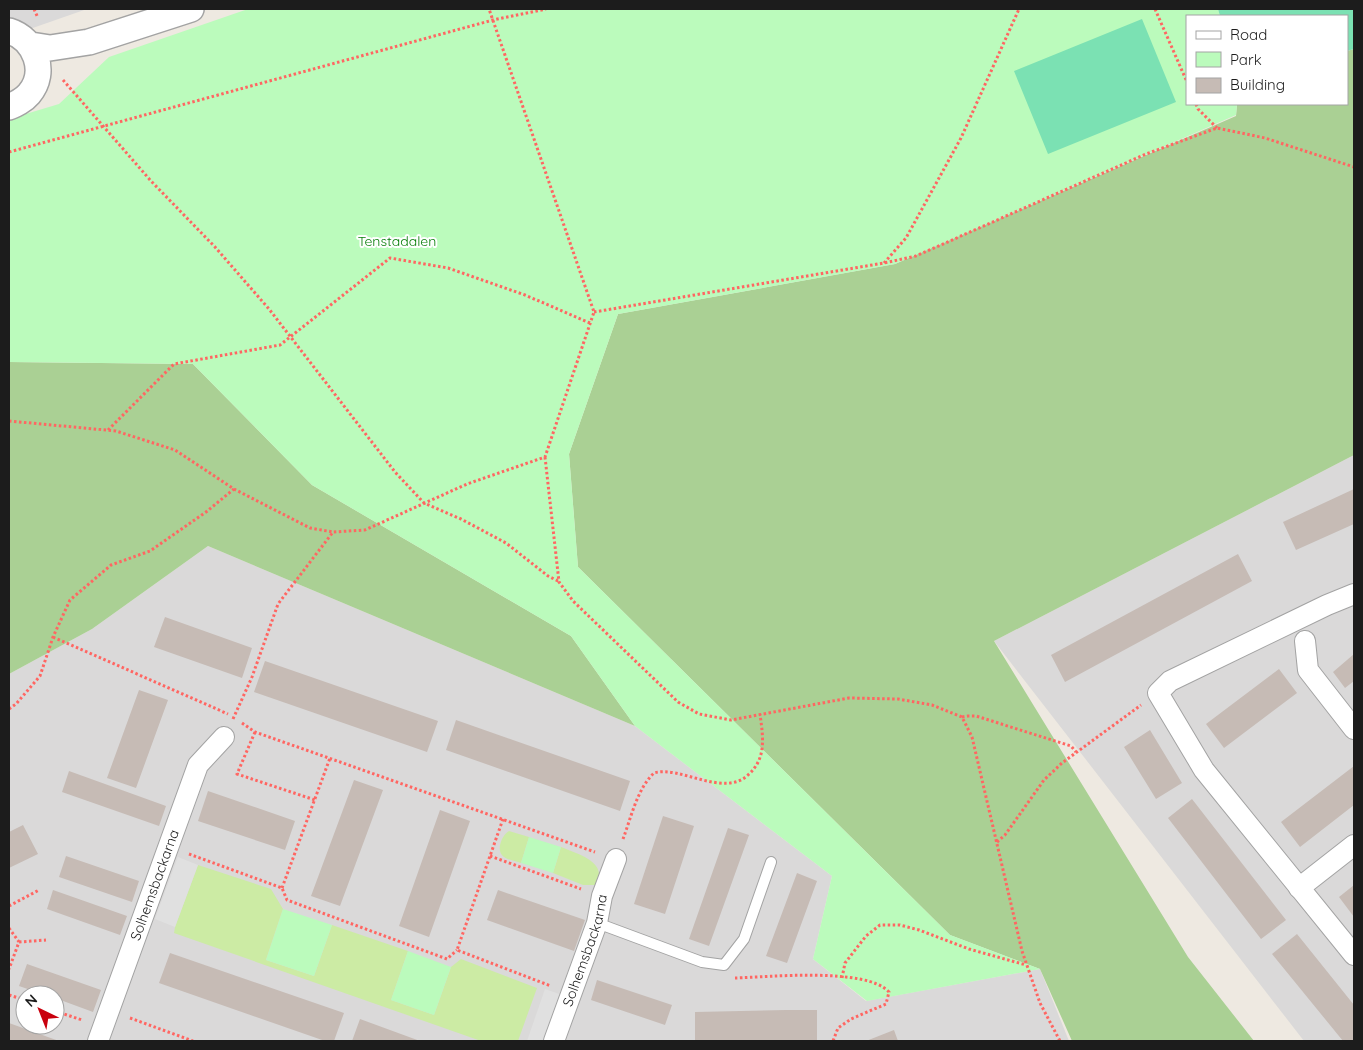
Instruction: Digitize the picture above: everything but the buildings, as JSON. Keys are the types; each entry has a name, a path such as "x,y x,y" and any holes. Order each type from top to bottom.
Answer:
{"street":[{"path":"9,107 20,102 29,94 36,83 39,70 36,57 46,52 89,42 191,9"},
{"path":"9,30 46,52"},
{"path":"1354,594 1170,680 1158,693 1204,770 1354,955"},
{"path":"1305,641 1308,670 1354,729"},
{"name":"Solhemsbackarna","path":"104,1027 198,765 224,737"},
{"path":"1299,888 1354,845"},
{"name":"Solhemsbackarna","path":"554,1041 597,923 602,896 616,859"}],"lane":[{"path":"597,923 702,962 724,965 744,939 771,862"}],"path":[{"path":"34,9 46,52 62,79 269,309 395,472 424,503 461,518 506,543 548,576 559,582 573,601 678,702 699,714 731,720 849,698 898,699 932,705 962,717 976,716 1071,746 1076,752"},
{"path":"489,9 594,312 545,457 559,582"},
{"path":"9,152 494,20 546,9"},
{"path":"884,263 906,238 960,138 1019,9"},
{"path":"1155,9 1186,80"},
{"path":"1196,105 1217,128"},
{"path":"594,312 916,256 1146,154 1217,128 1265,138 1354,167"},
{"path":"108,430 174,364 280,345 390,258 448,268 525,295 590,322"},
{"path":"9,421 116,430 175,450 234,489 310,528 333,532 365,530 467,484 545,457"},
{"path":"9,709 16,704 40,676 53,637 70,600 111,565 150,551 206,512 234,489"},
{"path":"224,737 252,677 278,604 333,532"},
{"path":"53,637 234,717 255,732 616,859 635,805 645,784 654,773 666,772 730,783 742,780 751,772 758,763 764,743 760,714"},
{"path":"997,842 1005,835 1044,780 1076,752 1158,693"},
{"path":"962,717 972,738 1026,965 1040,1003 1060,1041"},
{"path":"255,732 237,774 315,800"},
{"path":"330,758 282,888 287,900 447,960 457,950 503,819"},
{"path":"169,846 282,888"},
{"path":"490,856 602,896"},
{"path":"9,906 39,890"},
{"path":"842,978 845,963 866,936 880,925 900,925 919,930 969,949 1026,965"},
{"path":"9,928 19,942"},
{"path":"19,942 46,940"},
{"path":"9,969 19,942"},
{"path":"457,950 572,994"},
{"path":"724,965 733,978 812,975 867,980 883,986 888,992 886,1004 851,1019 838,1028 833,1041"},
{"path":"65,1014 104,1027 193,1041"}],"shaded area":[{"path":"9,9 87,9 9,35"},
{"path":"1354,455 1354,1041 1304,1041 994,641"},
{"path":"208,546 635,726 832,876 813,959 866,1001 1040,969 1069,1041 9,1041 9,674 92,629"},
{"path":"178,857 198,865 175,927 155,919"},
{"path":"545,989 562,995 546,1041 527,1041"}],"green space":[{"name":"Tenstadalen","path":"248,9 1218,9 1220,15 1186,15 1186,105 1237,105 1236,115 895,264 618,314 569,454 578,567 950,935 1040,969 867,1001 813,959 832,876 635,726 571,636 312,485 193,364 9,362 9,119 59,104 109,57"},
{"path":"1218,9 1354,9 1354,49 1348,51 1348,15 1220,15"},
{"path":"1142,19 1176,102 1048,154 1014,71"},
{"path":"1354,49 1354,455 994,641 1188,957 1254,1041 1072,1041 1040,969 950,935 578,567 569,454 618,314 895,264 1236,116 1237,105 1348,105 1348,51"},
{"path":"9,362 193,364 312,485 571,636 635,726 208,546 92,629 9,674"},
{"path":"509,831 529,837 521,863 506,858 501,854 502,839"},
{"path":"529,837 561,847 553,873 521,863"},
{"path":"561,847 583,856 595,865 599,877 596,885 583,885 553,873"},
{"path":"198,865 271,889 283,909 266,960 314,976 332,925 408,951 391,1000 434,1015 451,967 461,959 537,988 518,1041 481,1041 174,933"},
{"path":"283,909 332,925 314,976 266,960"},
{"path":"408,951 451,967 434,1015 391,1000"}]}
